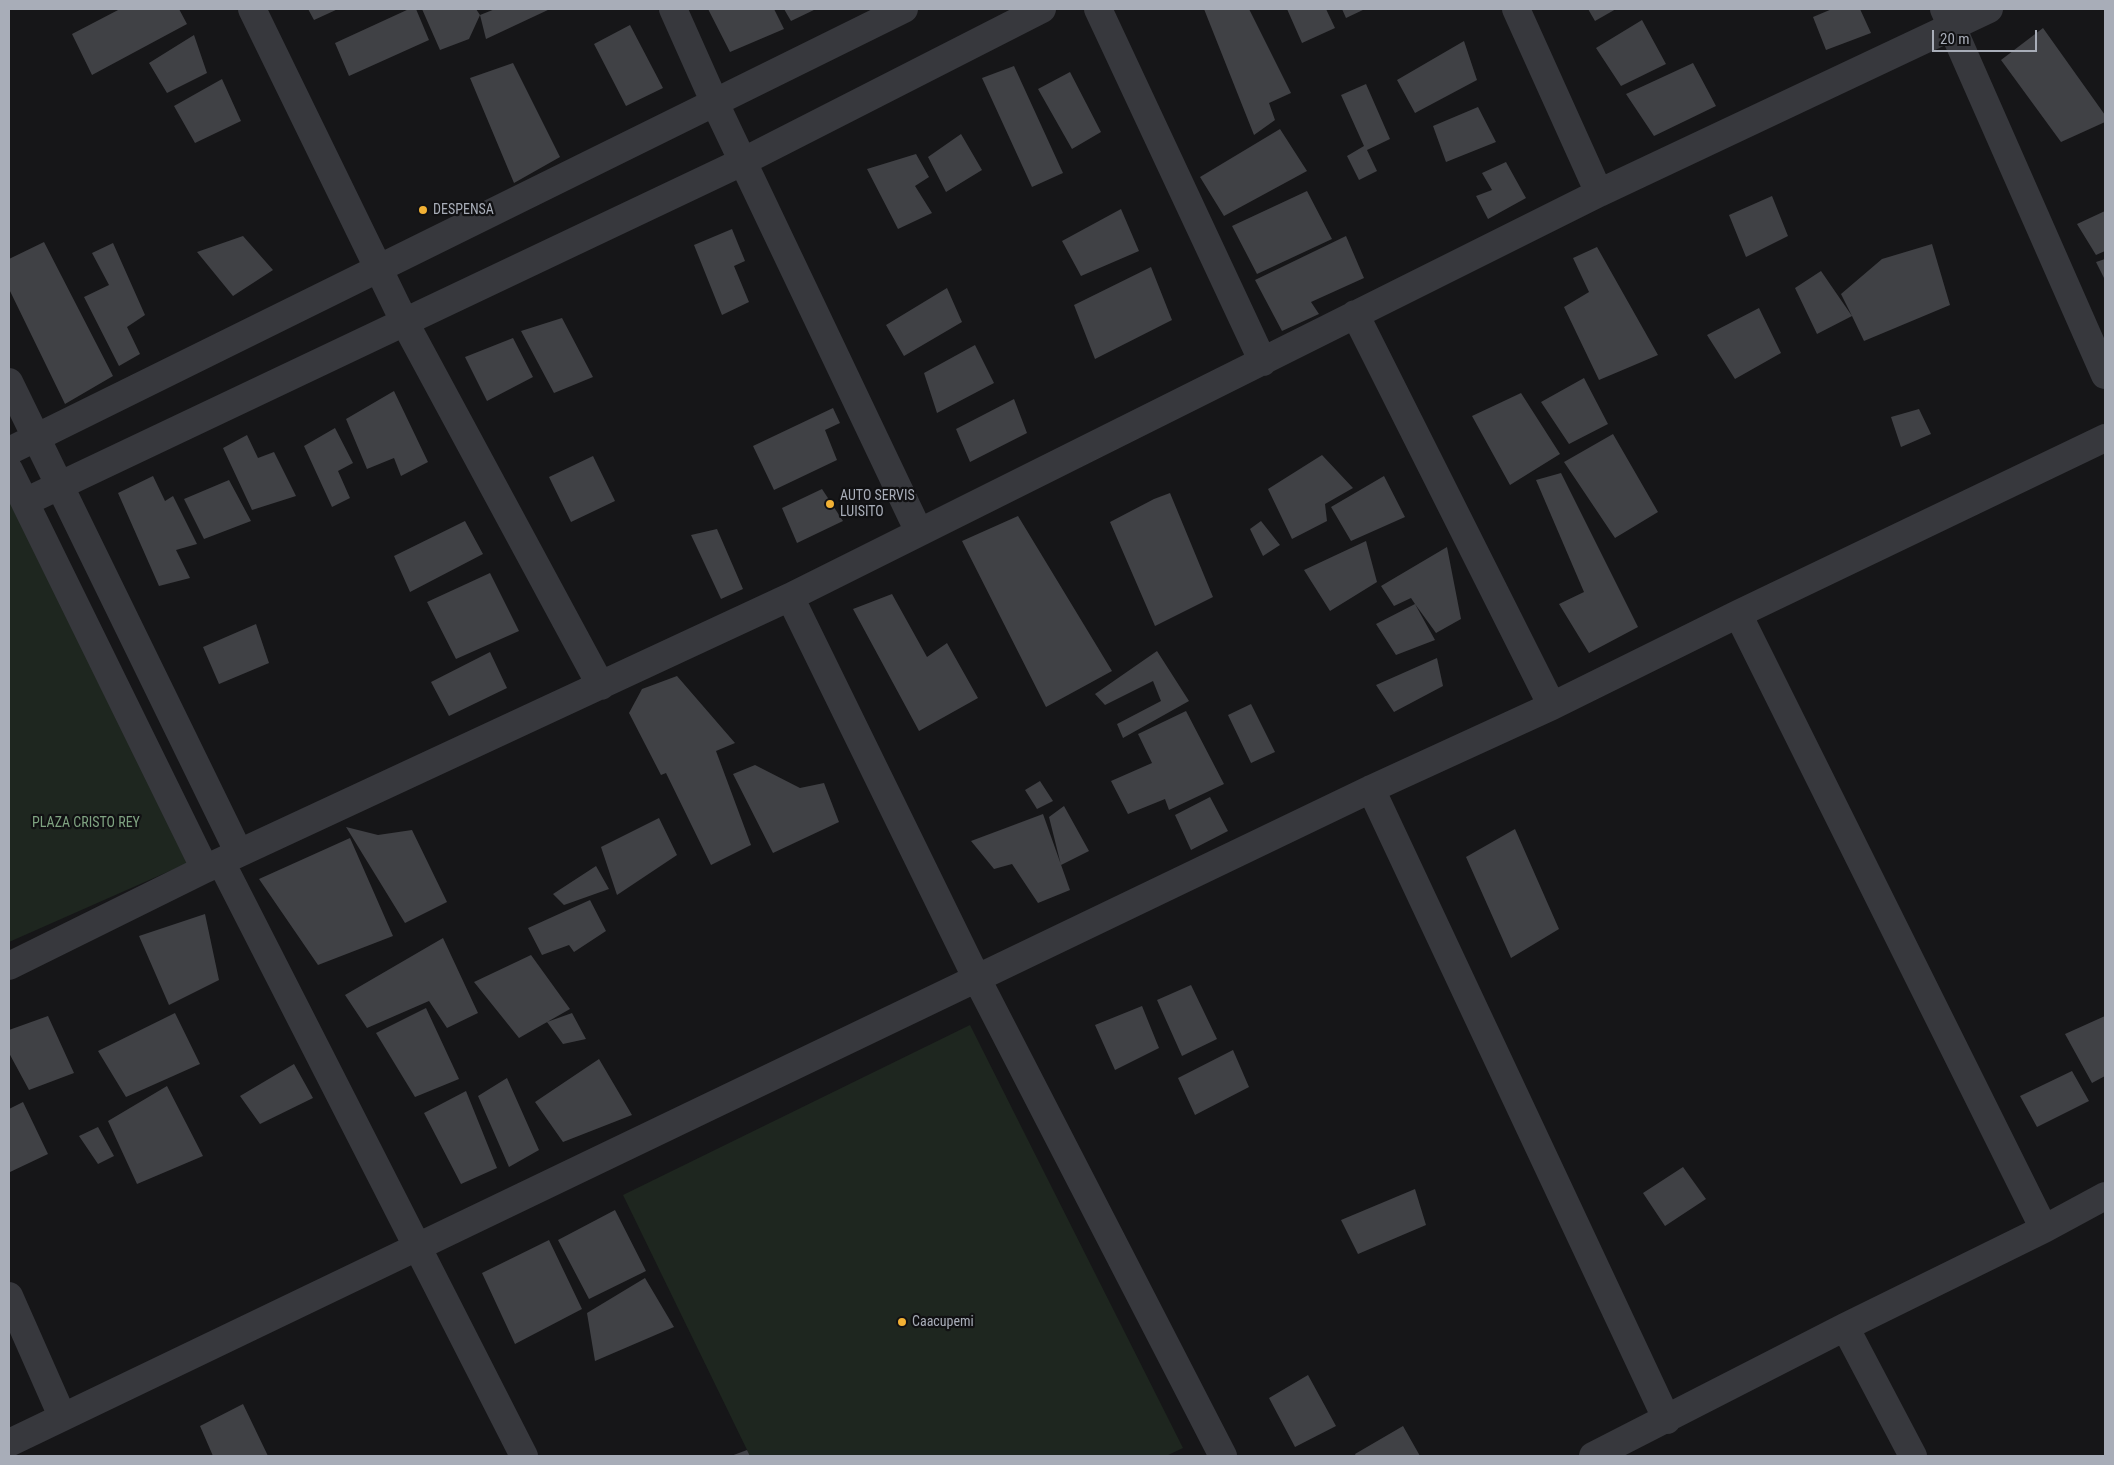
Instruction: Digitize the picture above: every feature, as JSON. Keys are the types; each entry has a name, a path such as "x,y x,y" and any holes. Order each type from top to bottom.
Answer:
{"street":[{"path":"252,9 404,321 601,686"},
{"path":"673,9 714,101 919,532"},
{"path":"9,451 379,269 714,101 904,9"},
{"path":"25,502 744,161 1042,9"},
{"path":"1098,9 1263,362"},
{"path":"1516,9 1599,192"},
{"path":"9,966 222,862 790,597 1948,18 1989,9"},
{"path":"1948,18 2105,375"},
{"path":"1355,314 1552,706"},
{"path":"9,382 61,485 222,862"},
{"path":"9,1443 1371,789 1552,706 1738,614 2105,438"},
{"path":"9,470 222,862 524,1456"},
{"path":"790,597 977,979 1224,1456"},
{"path":"1738,614 2044,1230"},
{"path":"1371,789 1667,1420"},
{"path":"1592,1456 1667,1420 1845,1327 2044,1230 2105,1196"},
{"path":"9,1296 62,1416"},
{"path":"1845,1327 1913,1456"}],"green space":[{"name":"PLAZA CRISTO REY","path":"9,491 190,862 9,942"},
{"name":"Caacupemi","path":"970,1025 1183,1448 1166,1456 750,1456 623,1195"}],"building":[{"path":"120,9 179,9 187,24 92,75 72,34"},
{"path":"308,9 338,9 314,20"},
{"path":"409,9 416,9 429,40 349,76 335,43"},
{"path":"422,9 476,9 480,15 469,39 440,50"},
{"path":"495,9 550,9 486,39 480,15"},
{"path":"708,9 774,9 784,29 730,52"},
{"path":"784,9 816,9 791,21"},
{"path":"1204,9 1249,9 1291,93 1269,103 1275,120 1254,135"},
{"path":"1287,9 1326,9 1335,28 1302,43"},
{"path":"1342,9 1365,9 1346,18"},
{"path":"1588,9 1616,9 1595,21"},
{"path":"1832,9 1860,9 1871,33 1826,50 1813,17"},
{"path":"1642,20 1666,64 1621,86 1596,48"},
{"path":"630,25 663,88 626,106 594,44"},
{"path":"2043,28 2105,115 2105,122 2061,142 2001,60"},
{"path":"194,35 207,73 167,93 149,63"},
{"path":"1464,41 1477,80 1415,113 1397,80"},
{"path":"513,63 560,157 514,183 470,78"},
{"path":"1693,63 1716,106 1654,136 1626,94"},
{"path":"1014,66 1063,173 1032,187 982,78"},
{"path":"1070,72 1101,132 1072,149 1038,89"},
{"path":"222,79 241,121 195,143 174,106"},
{"path":"1366,84 1390,139 1367,150 1377,171 1359,180 1347,156 1364,146 1341,95"},
{"path":"1478,107 1496,142 1446,162 1433,126"},
{"path":"1280,129 1307,171 1224,216 1200,177"},
{"path":"961,134 982,170 946,192 928,157"},
{"path":"916,154 929,177 915,186 932,213 898,229 867,169"},
{"path":"1506,162 1526,198 1488,219 1476,196 1492,190 1482,173"},
{"path":"1307,191 1332,239 1257,274 1232,226"},
{"path":"1772,196 1788,236 1746,257 1729,215"},
{"path":"1121,209 1139,251 1081,276 1062,241"},
{"path":"2105,211 2105,251 2096,255 2077,224"},
{"path":"732,229 745,261 734,266 749,302 722,315 694,245"},
{"path":"243,236 273,270 233,296 197,252"},
{"path":"1346,236 1364,278 1311,302 1319,314 1282,331 1255,280"},
{"path":"44,242 113,376 65,404 9,289 9,259"},
{"path":"113,243 145,315 127,327 140,354 119,366 84,297 109,285 92,253"},
{"path":"1932,244 1950,305 1864,341 1841,294 1882,259"},
{"path":"1597,247 1658,355 1599,380 1564,307 1589,292 1573,258"},
{"path":"2105,259 2105,280 2096,262"},
{"path":"1151,267 1172,320 1095,359 1074,305"},
{"path":"1821,271 1852,316 1817,334 1795,288"},
{"path":"947,288 962,322 904,356 886,325"},
{"path":"1759,308 1781,353 1735,379 1707,335"},
{"path":"562,318 593,377 554,393 521,331"},
{"path":"513,338 533,377 487,401 465,357"},
{"path":"975,345 994,383 937,413 924,373"},
{"path":"1584,378 1608,424 1569,444 1541,402"},
{"path":"394,391 428,462 401,476 394,458 367,469 346,419"},
{"path":"1521,393 1560,454 1510,485 1472,416"},
{"path":"1014,399 1027,433 970,462 956,429"},
{"path":"833,408 840,423 825,430 837,460 774,490 753,446"},
{"path":"1919,409 1931,434 1901,447 1891,417"},
{"path":"335,428 353,463 338,471 350,498 332,507 304,446"},
{"path":"1613,434 1658,512 1615,538 1564,462"},
{"path":"247,435 258,458 274,452 296,496 252,510 223,448"},
{"path":"1322,455 1353,488 1325,504 1327,521 1292,539 1268,489"},
{"path":"593,456 615,501 571,522 549,477"},
{"path":"1561,473 1638,627 1589,653 1559,604 1584,592 1536,480"},
{"path":"153,476 165,501 173,496 197,544 176,550 190,578 159,586 118,493"},
{"path":"1384,476 1405,517 1351,541 1331,507"},
{"path":"229,480 251,521 204,539 184,499"},
{"path":"822,489 843,521 797,543 782,508"},
{"path":"1170,493 1213,597 1155,626 1110,522 1154,499"},
{"path":"1018,516 1112,671 1046,707 962,541"},
{"path":"465,521 483,554 410,592 394,556"},
{"path":"1261,521 1280,545 1263,556 1250,529"},
{"path":"717,529 743,589 721,599 691,535"},
{"path":"1366,541 1377,582 1330,611 1304,570"},
{"path":"1447,547 1461,619 1436,633 1411,598 1394,606 1381,586"},
{"path":"490,573 519,631 456,659 427,602"},
{"path":"892,594 927,657 947,643 978,698 919,731 853,609"},
{"path":"1415,604 1435,640 1396,655 1376,624"},
{"path":"256,624 269,663 219,684 203,647"},
{"path":"1157,651 1189,701 1123,738 1117,724 1161,701 1153,681 1105,705 1095,694"},
{"path":"490,652 507,688 449,716 431,682"},
{"path":"1437,658 1443,686 1394,712 1376,685"},
{"path":"677,676 735,743 716,751 751,845 711,865 666,773 661,775 629,713 642,689"},
{"path":"1251,704 1275,752 1251,763 1228,715"},
{"path":"1186,711 1224,784 1169,810 1165,799 1128,814 1111,781 1152,763 1138,734"},
{"path":"755,765 800,788 824,783 839,822 773,853 733,774"},
{"path":"1040,781 1053,801 1037,809 1025,790"},
{"path":"1210,797 1228,831 1191,850 1175,815"},
{"path":"1064,806 1089,851 1061,865 1049,817"},
{"path":"1043,814 1070,890 1038,903 1012,864 994,869 971,841"},
{"path":"659,818 677,855 617,895 601,847"},
{"path":"346,827 378,835 412,830 447,902 405,923"},
{"path":"1515,829 1559,929 1511,958 1466,857"},
{"path":"350,838 393,936 318,965 259,879"},
{"path":"596,866 609,889 564,905 553,894"},
{"path":"590,900 606,931 574,952 569,945 542,955 528,928"},
{"path":"205,914 219,980 169,1005 139,936"},
{"path":"443,938 478,1013 447,1028 429,1001 367,1028 345,995"},
{"path":"531,955 570,1009 519,1038 474,982"},
{"path":"1191,985 1217,1039 1182,1056 1157,1000"},
{"path":"1142,1006 1159,1048 1115,1070 1095,1025"},
{"path":"426,1008 459,1079 415,1097 376,1033"},
{"path":"175,1013 200,1064 126,1097 98,1051"},
{"path":"572,1013 586,1039 563,1044 547,1022"},
{"path":"48,1016 74,1073 29,1090 9,1053 9,1030"},
{"path":"2105,1016 2105,1076 2092,1083 2065,1034"},
{"path":"1233,1050 1249,1087 1195,1115 1178,1078"},
{"path":"599,1059 632,1115 563,1142 535,1102"},
{"path":"294,1064 313,1098 260,1124 240,1096"},
{"path":"2072,1071 2089,1101 2037,1127 2020,1096"},
{"path":"507,1078 539,1150 509,1167 478,1096"},
{"path":"167,1086 203,1156 137,1184 108,1121"},
{"path":"466,1091 497,1168 461,1184 424,1113"},
{"path":"23,1102 48,1154 10,1172 9,1109"},
{"path":"98,1127 114,1156 98,1164 79,1136"},
{"path":"1683,1167 1706,1199 1665,1226 1643,1193"},
{"path":"1415,1189 1426,1225 1358,1254 1341,1220"},
{"path":"615,1210 646,1271 589,1299 558,1240"},
{"path":"549,1240 582,1309 515,1344 482,1273"},
{"path":"645,1278 674,1327 595,1361 587,1313"},
{"path":"1308,1375 1336,1426 1295,1447 1269,1398"},
{"path":"243,1404 268,1456 213,1456 200,1426"},
{"path":"1403,1426 1420,1456 1356,1456 1355,1454"},
{"path":"747,1450 750,1456 731,1456"}],"place":[{"name":"DESPENSA","path":"423,210"},
{"name":"AUTO SERVIS LUISITO","path":"830,504"},
{"name":"Caacupemi","path":"902,1322"}]}
